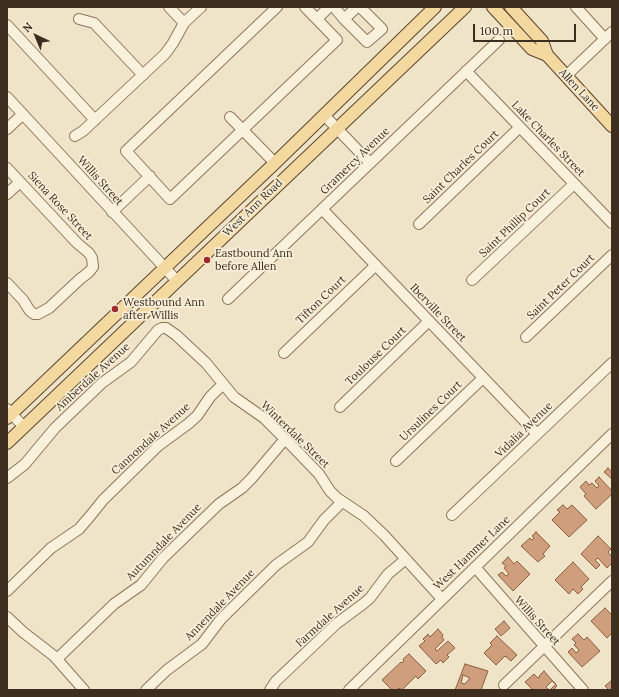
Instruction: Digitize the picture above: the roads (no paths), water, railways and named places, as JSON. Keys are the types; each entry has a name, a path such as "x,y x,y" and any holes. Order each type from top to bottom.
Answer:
{"main road":[{"name":"West Ann Road","path":"8,414 165,268 435,7"},
{"name":"West Ann Road","path":"7,443 465,7"},
{"name":"Allen Lane","path":"493,7 532,50 547,55"},
{"name":"Allen Lane","path":"511,7 542,41 547,55 612,126"},
{"path":"232,229 272,179 275,171 275,163"}],"street":[{"path":"169,7 184,23"},
{"path":"75,136 83,131 165,54 184,23 201,7"},
{"path":"276,7 126,151 170,199 337,40 305,7"},
{"path":"317,19 329,7"},
{"path":"334,7 367,42 382,29 360,7"},
{"path":"344,19 357,7"},
{"path":"566,76 609,36 576,7"},
{"path":"79,19 94,23 143,75"},
{"path":"7,25 95,120"},
{"name":"Gramercy Avenue","path":"228,299 498,40"},
{"name":"Lake Charles Street","path":"466,71 612,223"},
{"name":"Willis Street","path":"7,97 177,281"},
{"path":"7,129 23,114"},
{"path":"324,115 370,162"},
{"path":"230,117 275,163"},
{"name":"Saint Charles Court","path":"419,224 520,127"},
{"name":"Siena Rose Street","path":"7,168 89,254 92,262 92,267 89,272 49,308 38,314 34,314 30,311 23,300 7,283"},
{"path":"112,212 150,176"},
{"path":"7,194 20,182"},
{"name":"Saint Phillip Court","path":"472,280 574,184"},
{"name":"Iberville Street","path":"322,209 537,434"},
{"name":"Saint Peter Court","path":"526,337 612,255"},
{"name":"Tifton Court","path":"284,353 376,265"},
{"name":"Toulouse Court","path":"340,407 429,321"},
{"name":"Winterdale Street","path":"162,328 166,328 176,335 206,363 234,397 264,418 319,474 330,491 342,502 372,523 442,599"},
{"name":"Amberdale Avenue","path":"7,478 25,464 51,432 102,383 131,362 153,334 162,328"},
{"name":"Vidalia Avenue","path":"452,516 612,363"},
{"name":"Ursulines Court","path":"396,461 483,378"},
{"name":"Cannondale Avenue","path":"7,591 51,548 79,529 103,500 158,446 197,416 210,397 223,384"},
{"path":"8,414 24,427"},
{"name":"West Hammer Lane","path":"349,690 612,434"},
{"name":"Autumndale Avenue","path":"57,659 114,604 141,585 163,558 219,504 247,483 285,439"},
{"name":"Annendale Avenue","path":"146,690 171,666 202,644 221,619 276,564 308,542 324,520 342,502"},
{"name":"Farmdale Avenue","path":"270,690 276,681 336,624 370,598 388,574 406,560"},
{"name":"Willis Street","path":"474,567 583,690"},
{"path":"504,685 612,581"},
{"path":"7,617 22,632 57,659 84,690"}],"place":[{"name":"Eastbound Ann before Allen","path":"207,260"},
{"name":"Westbound Ann after Willis","path":"115,309"}]}
